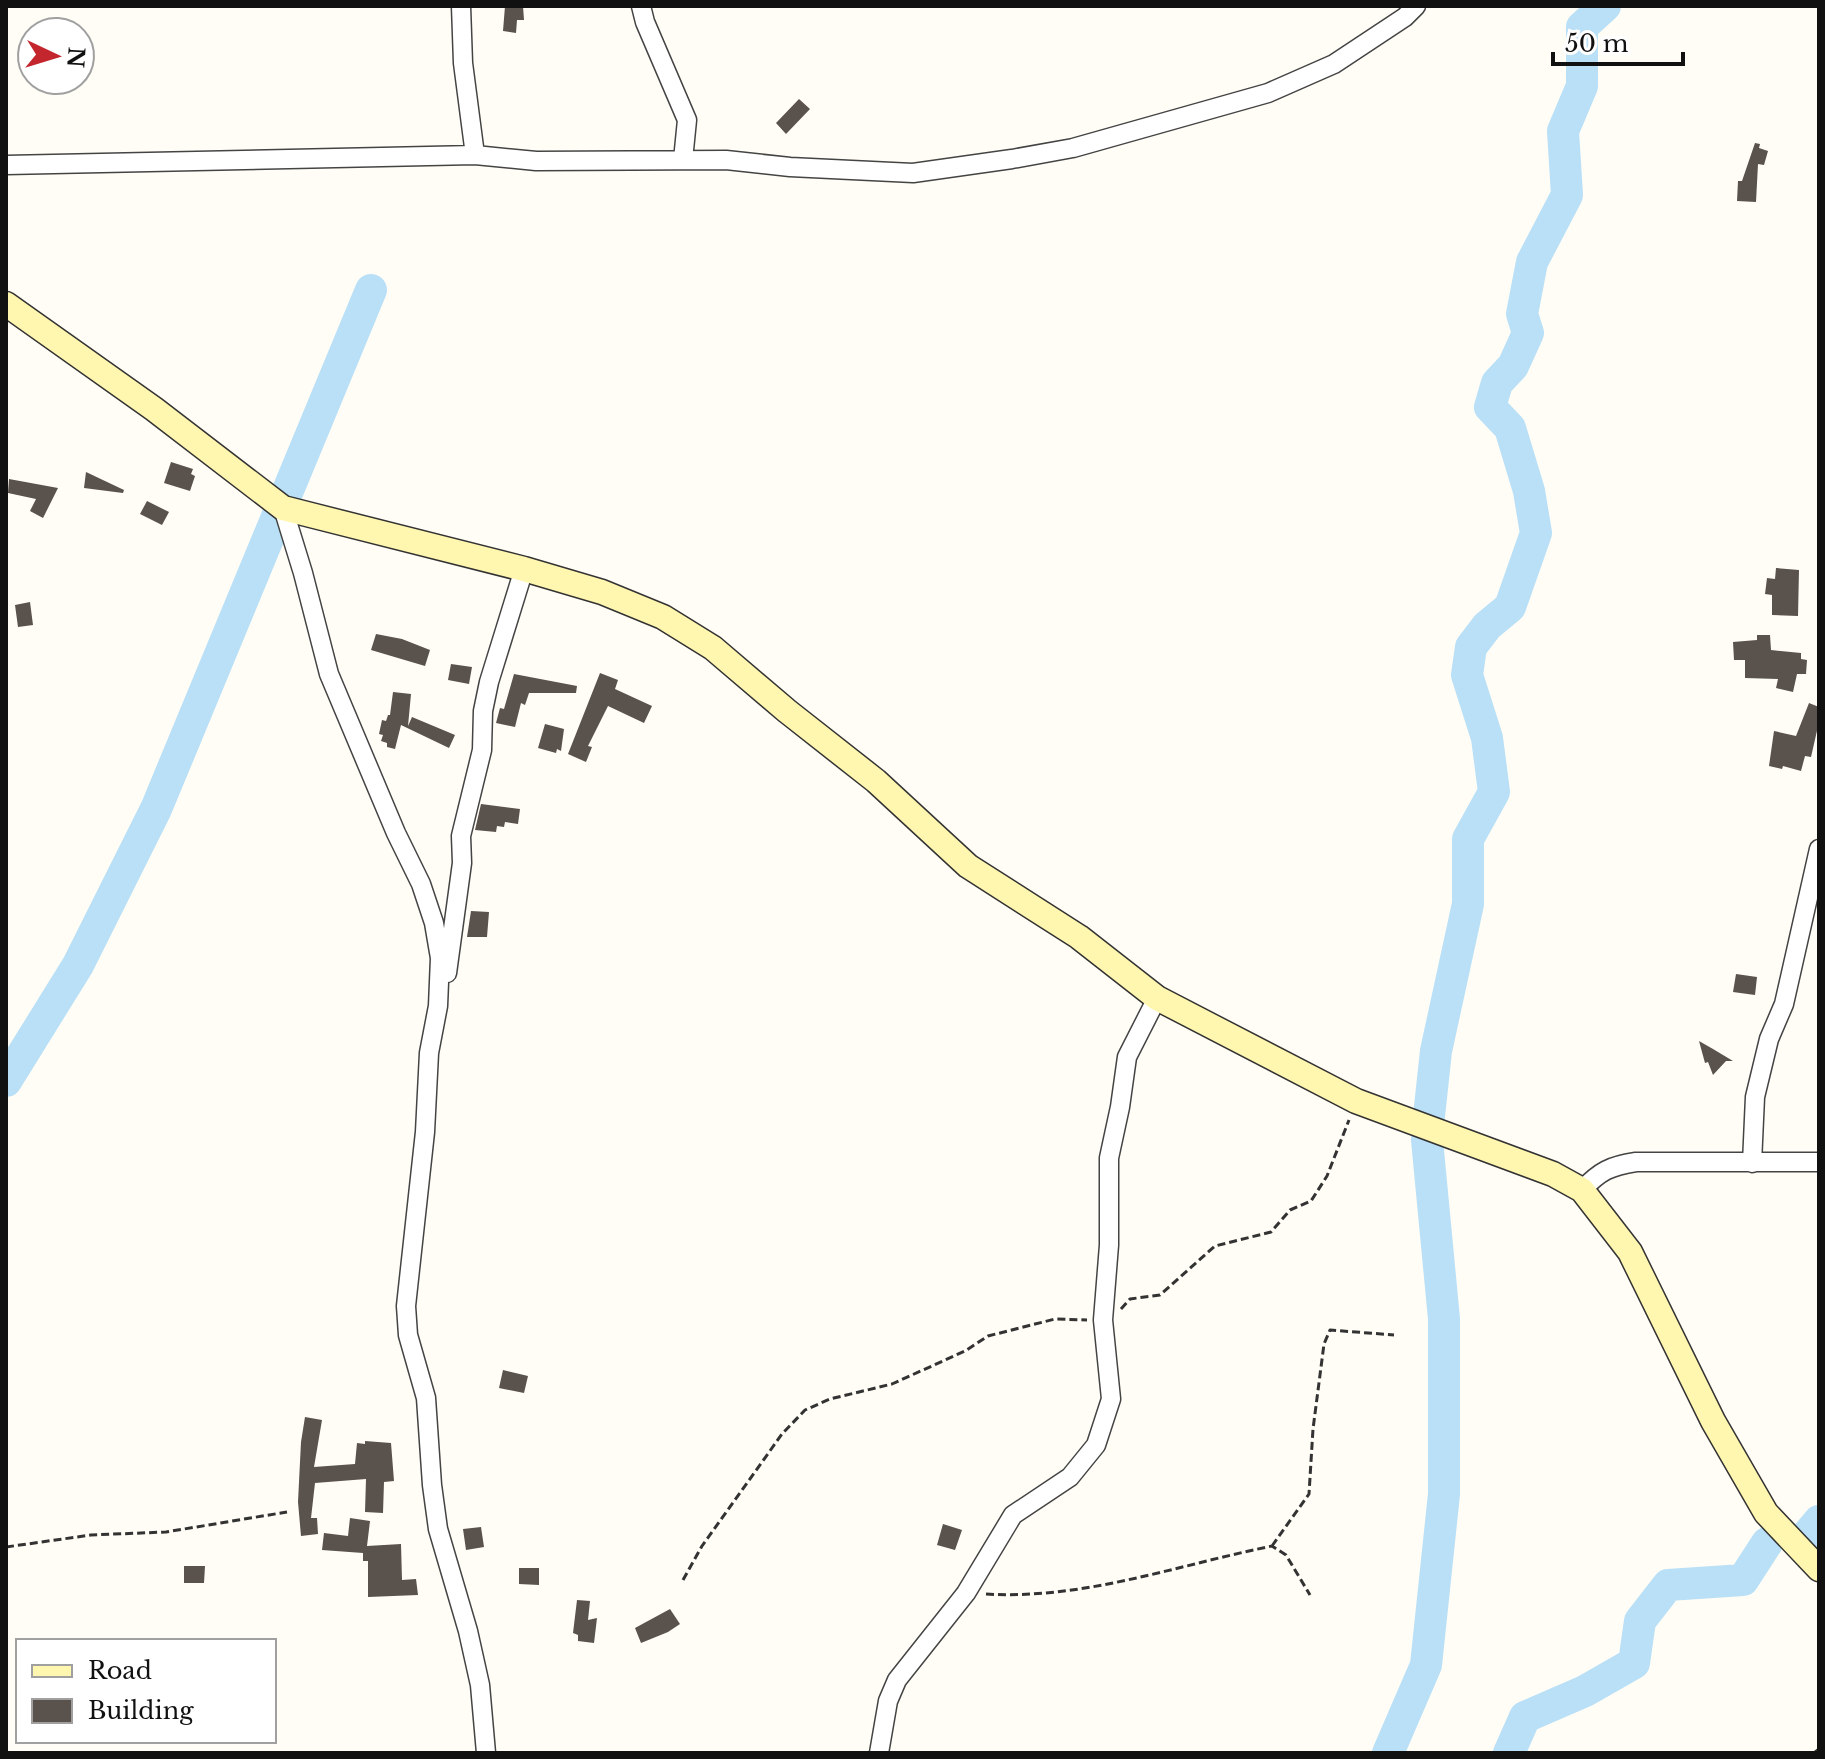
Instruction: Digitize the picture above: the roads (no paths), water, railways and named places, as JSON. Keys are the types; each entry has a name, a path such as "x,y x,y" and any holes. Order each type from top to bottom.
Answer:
{"street":[{"path":"461,6 463,63 475,155"},
{"path":"641,6 687,120 683,160"},
{"path":"6,165 475,155 536,161 726,160 790,167 913,173 1073,148 1268,93 1334,64 1405,17 1416,6"},
{"path":"6,304 154,409 283,508 524,569 602,592 663,617 713,648 876,781 968,866 1079,937 1157,998 1356,1101 1553,1174 1582,1190 1630,1252 1713,1421 1766,1513 1819,1569"},
{"path":"283,508 329,674 396,833 421,884 434,923 440,958 438,1006"},
{"path":"486,1753 480,1685 468,1631 438,1529 426,1398 408,1335 406,1306 425,1132 429,1053 449,966 462,863 461,836 482,750 483,711 489,682 524,569"},
{"path":"1752,1163 1755,1097 1769,1039 1784,1004 1819,849"},
{"path":"879,1753 888,1701 897,1680 966,1593 1013,1515 1070,1477 1096,1445 1111,1399 1103,1320 1109,1245 1109,1158 1127,1057 1157,998"},
{"path":"1582,1190 1597,1173 1636,1162 1819,1162"}],"waterway":[{"path":"1429,1116 1436,1051 1468,904 1468,839 1494,792 1487,738 1467,675 1471,647 1487,626 1510,607 1536,533 1529,491 1510,428 1490,407 1497,383 1513,366 1528,333 1522,314 1532,262 1567,195 1563,131 1582,86 1582,27 1605,6"},
{"path":"6,1081 78,965 156,809 371,290"},
{"path":"1388,1753 1426,1665 1444,1494 1444,1319 1427,1140"},
{"path":"1808,1534 1819,1521"},
{"path":"1509,1753 1525,1717 1585,1691 1634,1663 1640,1621 1668,1585 1743,1580 1767,1543"}]}
